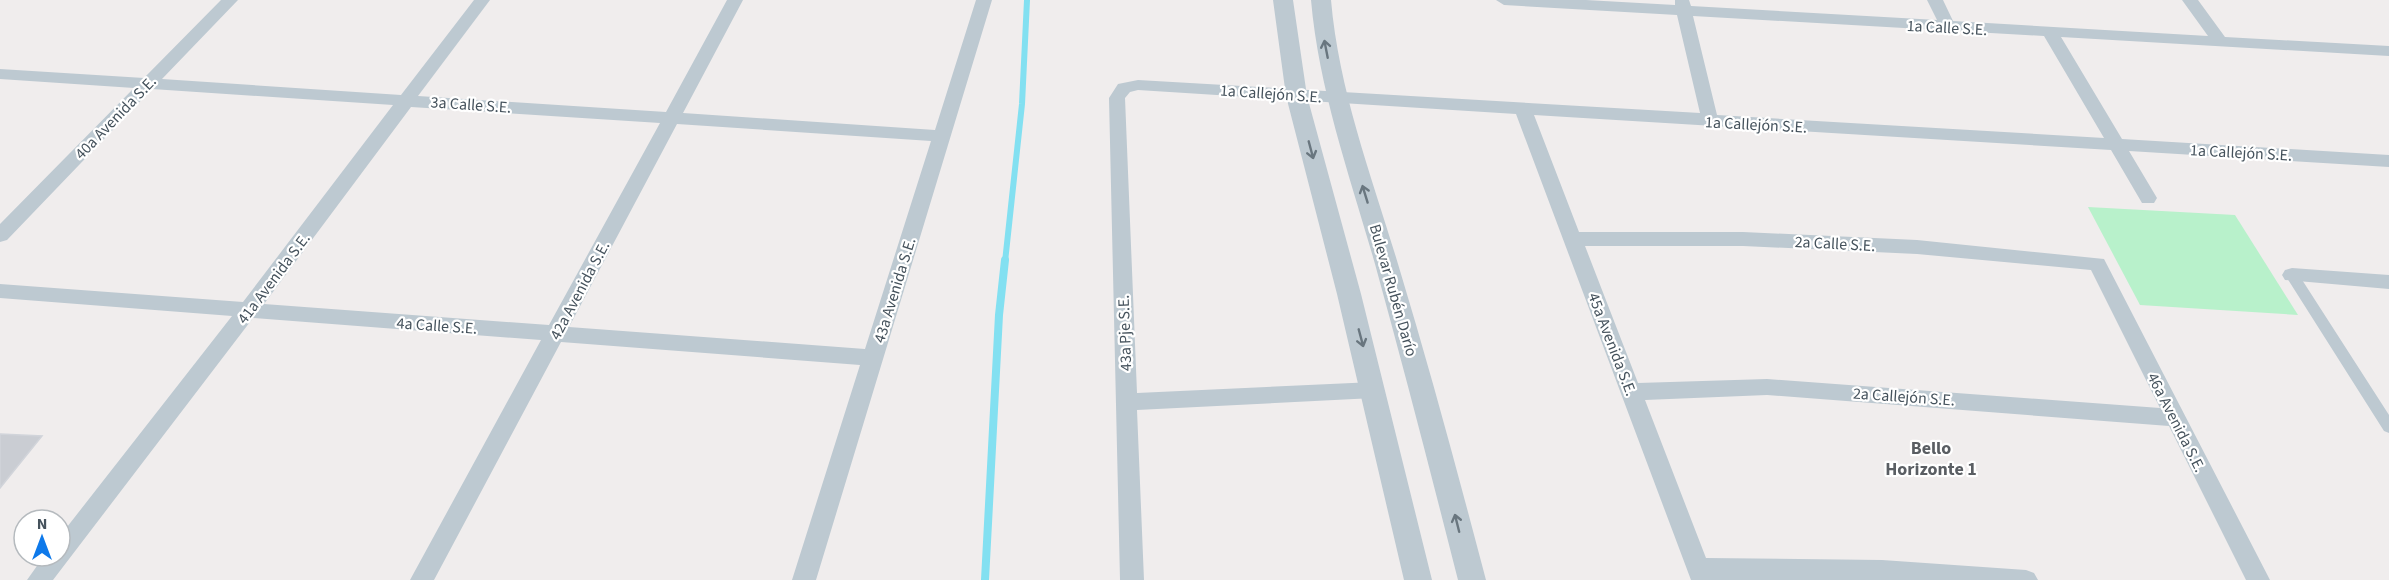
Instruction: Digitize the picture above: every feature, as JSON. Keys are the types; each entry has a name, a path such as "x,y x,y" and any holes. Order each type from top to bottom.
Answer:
{"street":[{"name":"40a Avenida S.E.","path":"0,235 230,0"},
{"name":"41a Avenida S.E.","path":"72,538 482,0"},
{"name":"42a Avenida S.E.","path":"422,580 735,0"},
{"name":"43a Avenida S.E.","path":"804,580 984,0"},
{"path":"1283,0 1284,32 1296,93 1374,390 1418,580"},
{"name":"Bulevar Rubén Darío","path":"1322,0 1323,32 1335,97 1422,387 1472,580"},
{"name":"1a Calle S.E.","path":"1504,0 1683,6 1948,27 2389,51"},
{"path":"1935,0 1948,27"},
{"path":"2190,0 2220,41"},
{"path":"1683,6 1710,121"},
{"path":"2050,32 2148,198"},
{"name":"3a Calle S.E.","path":"0,74 942,136"},
{"name":"1a Callejón S.E.","path":"1124,88 1138,86 1296,93 1710,121 2389,161"},
{"name":"43a Pje S.E.","path":"1124,88 1117,98 1132,580"},
{"name":"45a Avenida S.E.","path":"1523,109 1701,574"},
{"name":"2a Calle S.E.","path":"1573,239 1743,239 1917,247 2097,264"},
{"name":"46a Avenida S.E.","path":"2097,264 2258,580"},
{"path":"2292,275 2389,282"},
{"path":"2292,275 2389,426"},
{"name":"4a Calle S.E.","path":"0,291 873,358"},
{"name":"2a Callejón S.E.","path":"1632,392 1767,387 2175,417"},
{"path":"1126,402 1374,390"},
{"name":"41a Avenida S.E.","path":"39,580 49,568"},
{"path":"1701,574 1882,570 2026,580"}],"green space":[{"path":"2088,207 2235,215 2298,315 2140,305"}],"building":[{"path":"0,434 42,436 0,488"}],"waterway":[{"path":"1005,262 1022,104 1027,0"},
{"path":"985,580 999,315 1005,260"}],"district":[{"name":"Bello Horizonte 1","path":"1931,458"}]}
